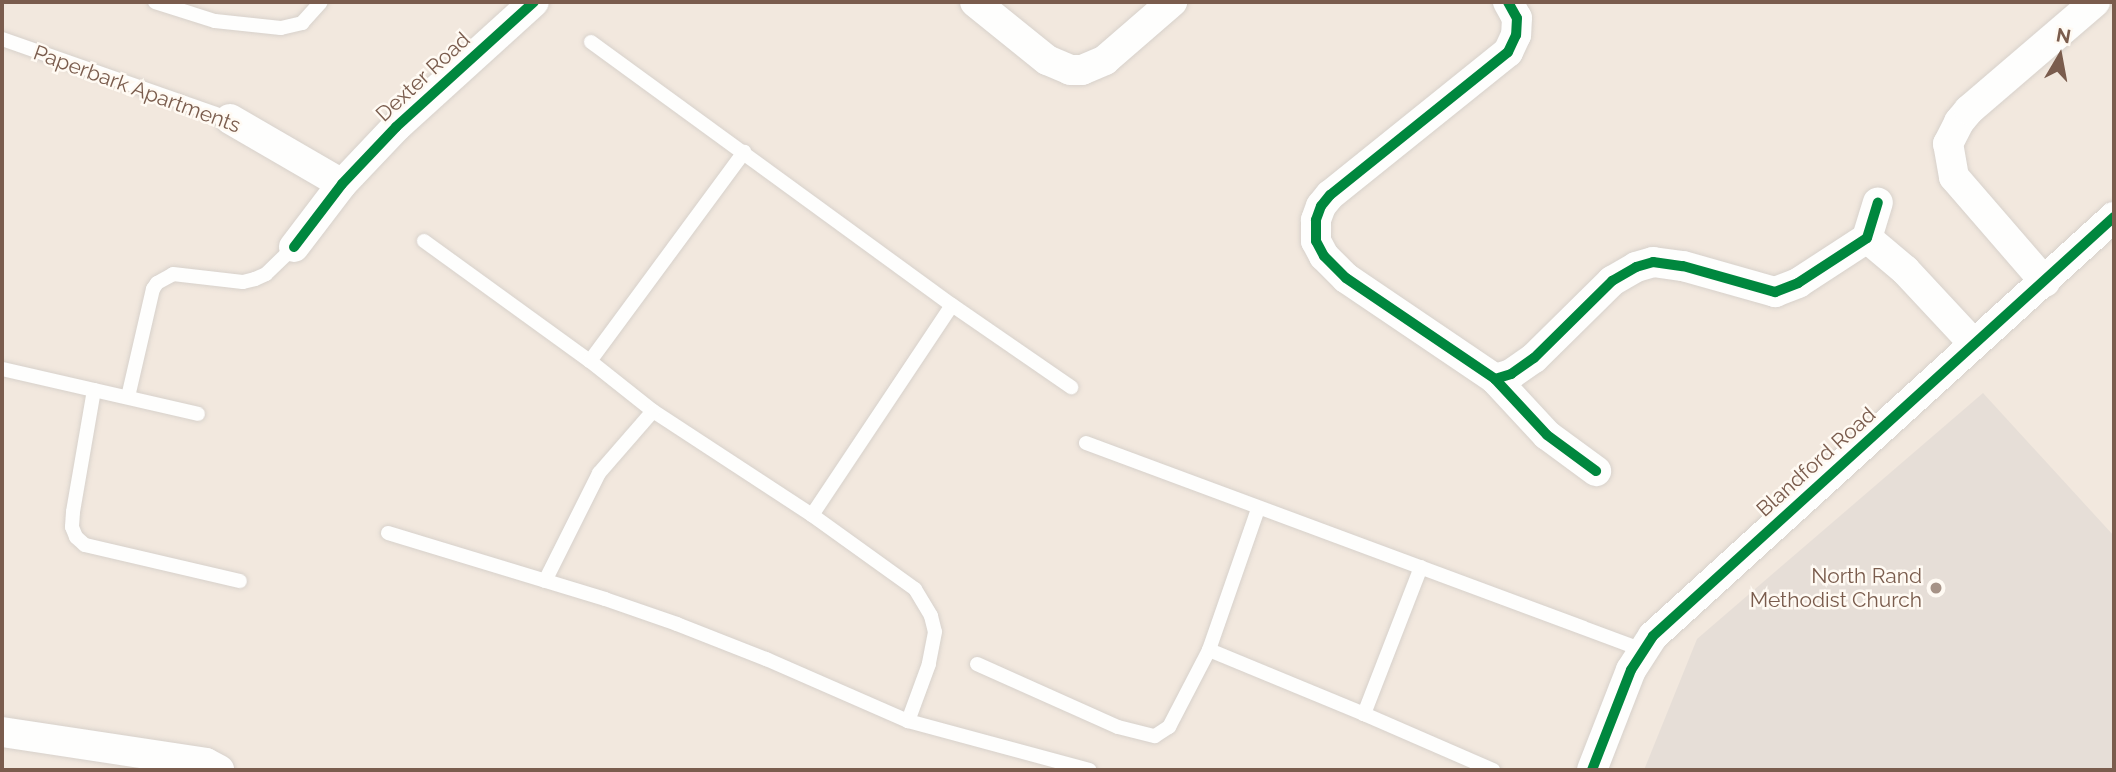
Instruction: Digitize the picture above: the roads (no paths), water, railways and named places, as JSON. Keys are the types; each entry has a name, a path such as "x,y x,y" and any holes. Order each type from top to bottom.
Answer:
{"street":[{"path":"975,2 1047,60 1070,70 1082,70 1105,60 1172,2"},
{"path":"1508,2 1517,18 1514,41 1508,52 1330,195 1321,206 1314,227 1316,241 1324,256 1346,278 1495,379 1547,435 1596,471"},
{"path":"2045,282 1954,177 1948,144 1959,122 1969,110 2095,2"},
{"name":"Dexter Road","path":"294,247 342,184 406,118 526,4"},
{"name":"Paperbark Apartments","path":"230,119 342,184"},
{"path":"1495,379 1511,374 1534,358 1612,281 1636,267 1653,262 1683,266 1775,292 1798,283 1867,238 1878,203"},
{"name":"Blandford Road","path":"1592,770 1631,670 1643,650 1673,617 2114,217"},
{"path":"1867,238 1905,270 1974,344"},
{"path":"2,732 206,764 219,770"}],"lane":[{"path":"155,2 172,4 215,21 281,28 302,23 321,2"},
{"name":"Paperbark Apartments","path":"2,39 230,119"},
{"path":"591,42 952,305 1071,387"},
{"path":"590,360 744,152"},
{"path":"424,241 590,360 653,411 900,576 924,602 933,623 933,647 908,721"},
{"path":"128,397 153,289 158,283 173,274 243,282 255,279 266,274 294,247"},
{"path":"812,515 952,305"},
{"path":"2,369 198,414"},
{"path":"94,390 73,512 76,537 85,545 240,580"},
{"path":"545,581 599,473 653,411"},
{"path":"1086,443 1643,650"},
{"path":"977,663 1118,727 1155,736 1169,727 1209,650 1258,509"},
{"path":"388,533 677,624 766,659 908,721 1089,770"},
{"path":"1364,715 1421,567"},
{"path":"1209,650 1493,770"}],"place":[{"name":"North Rand Methodist Church","path":"1936,588"}]}
